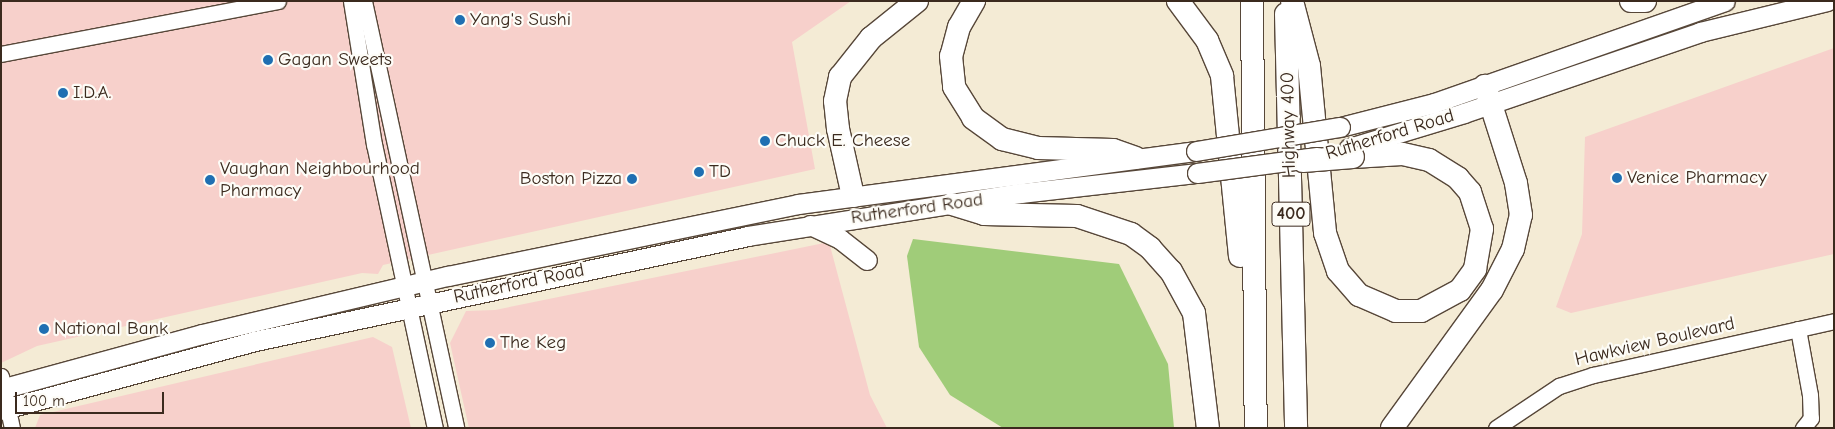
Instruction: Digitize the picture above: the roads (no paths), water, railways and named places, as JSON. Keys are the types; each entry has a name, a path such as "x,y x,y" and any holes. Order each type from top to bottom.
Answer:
{"highway":[{"path":"852,196 838,130 835,101 840,77 871,38 918,1"},
{"path":"974,1 959,27 951,56 954,87 973,118 1002,139 1038,148 1113,150 1136,158"},
{"path":"1178,1 1207,40 1222,76 1242,273 1254,326"},
{"name":"Highway 400","path":"1252,1 1256,428"},
{"name":"Highway 400","path":"1286,1 1296,428"},
{"path":"1292,1 1309,66 1326,233 1338,271 1359,295 1396,311 1421,310 1460,290 1475,269 1482,229 1470,192 1458,178 1429,160 1402,154 1351,152 1303,161"},
{"path":"1631,1 1645,1"},
{"path":"1392,428 1492,290 1513,249 1521,215 1488,95"},
{"path":"952,204 984,214 1077,216 1131,234 1150,248 1171,270 1194,312 1208,428"}],"main road":[{"name":"Rutherford Road","path":"1351,152 1488,95 1725,1"},
{"name":"Rutherford Road","path":"2,384 404,287 852,196 1196,151 1340,127 1488,95 1700,32 1828,1"},
{"name":"Rutherford Road","path":"4,409 256,340 430,302 810,225 952,204 1303,161"},
{"path":"852,196 864,217"},
{"path":"810,225 840,240 867,260"}],"street":[{"path":"1,54 278,1"},
{"path":"351,1 374,144 435,428"},
{"path":"364,1 427,282 456,428"},
{"name":"Hawkview Boulevard","path":"1496,428 1559,386 1834,321"},
{"path":"1798,329 1810,395 1811,418 1803,428"},
{"path":"2,384 4,409 12,428"}],"place":[{"name":"Yang's Sushi","path":"460,20"},
{"name":"Gagan Sweets","path":"268,60"},
{"name":"I.D.A.","path":"63,93"},
{"name":"Chuck E. Cheese","path":"765,141"},
{"name":"TD","path":"699,172"},
{"name":"Venice Pharmacy","path":"1617,178"},
{"name":"Boston Pizza","path":"632,179"},
{"name":"Vaughan Neighbourhood Pharmacy","path":"210,180"},
{"name":"National Bank","path":"44,329"},
{"name":"The Keg","path":"490,343"}]}
